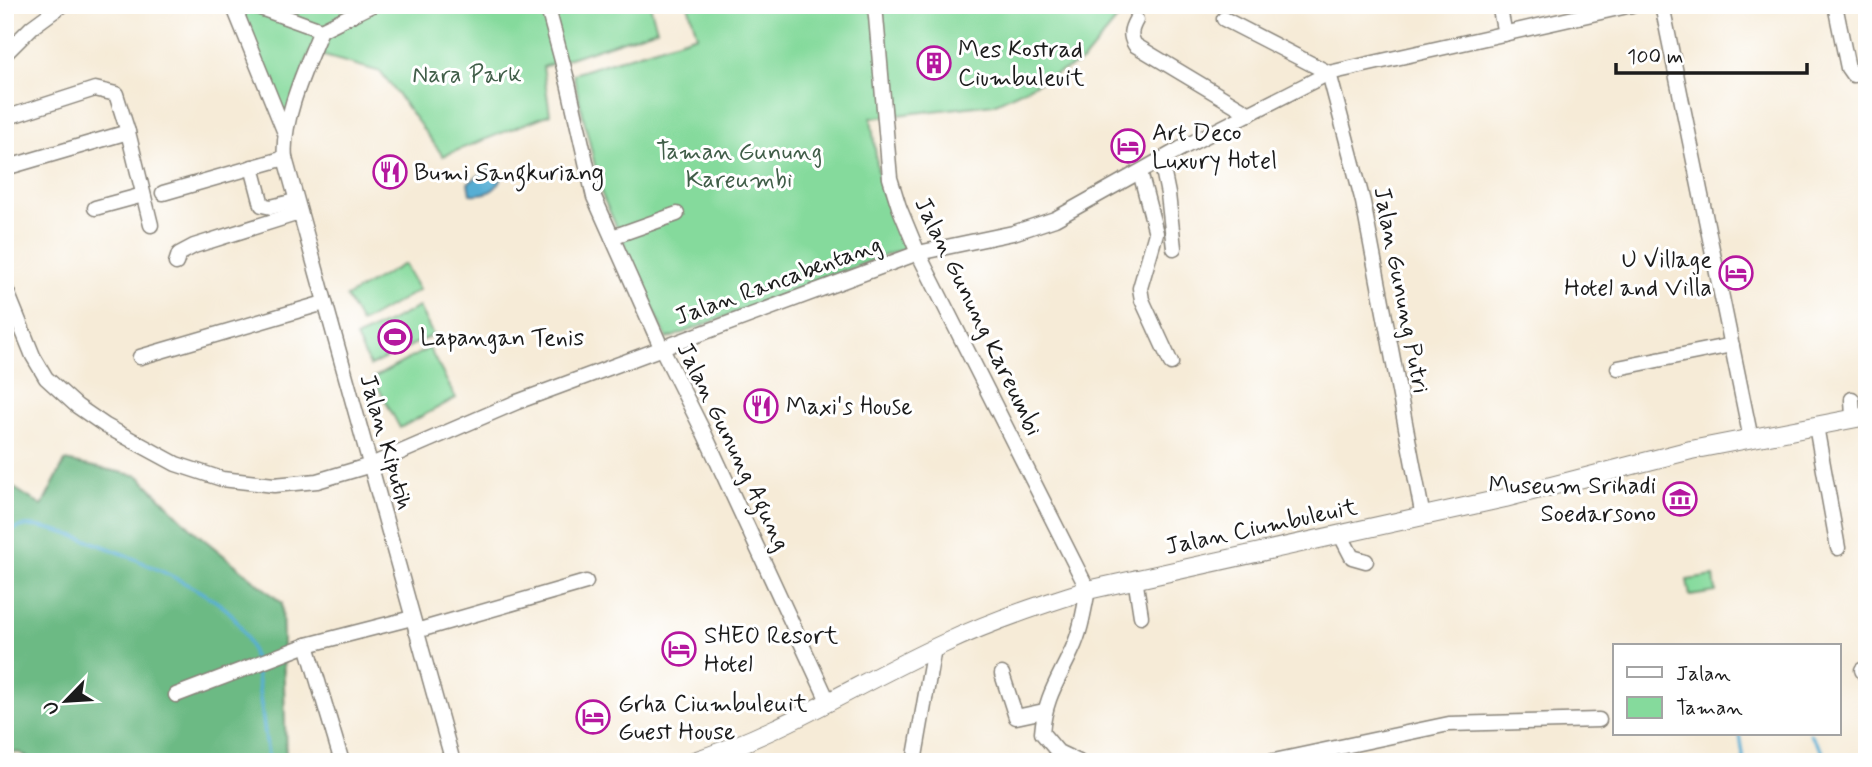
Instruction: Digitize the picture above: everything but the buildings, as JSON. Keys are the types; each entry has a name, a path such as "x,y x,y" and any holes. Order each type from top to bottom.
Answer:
{"main road":[{"name":"Jalan Ciumbuleuit","path":"691,762 734,755 934,648 1038,605 1088,590 1423,517 1690,450 1860,417"}],"street":[{"path":"5,54 32,27 62,5"},
{"name":"Jalan Kiputih","path":"233,5 285,133"},
{"path":"252,5 321,30 372,5"},
{"name":"Jalan Gunung Agung","path":"547,5 594,197 661,347 705,435 829,703"},
{"name":"Jalan Gunung Kareumbi","path":"875,5 890,178 899,208 918,253 1088,590"},
{"path":"1499,5 1505,34"},
{"name":"Jalan Rancabentang","path":"5,287 33,356 46,378 76,406 106,426 176,464 222,479 274,485 317,481 371,466 516,402 918,253 1013,233 1055,219 1161,160 1329,73 1632,5"},
{"path":"1662,5 1751,439"},
{"path":"1835,5 1848,68 1853,75 1867,73"},
{"path":"1224,19 1329,73"},
{"path":"1136,20 1130,38 1135,45 1250,114"},
{"name":"Jalan Kiputih","path":"321,30 307,63 285,133 285,158 453,762"},
{"name":"Jalan Gunung Putri","path":"1329,73 1363,202 1423,517"},
{"path":"5,118 95,89 116,94 151,225"},
{"path":"5,168 128,132"},
{"path":"163,193 285,158"},
{"path":"1161,160 1174,248"},
{"path":"252,167 262,205 297,207"},
{"path":"1140,172 1156,233 1140,288 1142,300 1171,363"},
{"path":"95,208 143,195"},
{"path":"176,262 179,254 194,246 297,207"},
{"path":"612,237 677,214"},
{"path":"140,357 324,303"},
{"path":"1618,368 1732,345"},
{"path":"1852,399 1860,417"},
{"path":"1816,425 1838,548"},
{"path":"1340,534 1352,557 1366,561"},
{"path":"1135,579 1141,616"},
{"path":"176,695 307,645 414,625 586,582"},
{"path":"1079,762 1058,752 1042,733 1044,711 1073,648 1088,590"},
{"path":"307,645 342,762"},
{"path":"914,762 934,648"},
{"path":"1002,674 1016,717 1044,711"},
{"path":"1269,762 1307,757 1449,724 1599,720"}],"green space":[{"name":"Nara Park","path":"239,5 261,13 260,5 650,5 657,29 543,67 550,114 443,156 381,72 310,52 285,122"},
{"name":"Taman Gunung Kareumbi","path":"688,5 1129,5 1083,61 994,104 871,118 880,187 905,248 667,339 602,195 573,74 697,35"},
{"name":"Lapangan Tenis","path":"404,264 419,290 361,323 346,297"},
{"name":"Lapangan Tenis","path":"419,307 433,335 370,366 356,338"},
{"path":"429,348 456,398 400,428 373,378"},
{"path":"65,461 139,476 194,531 282,603 286,762 36,762 20,753 5,751 5,482 42,506"},
{"path":"1714,576 1716,592 1690,596 1687,580"}],"water":[{"path":"487,170 497,171 502,177 497,186 485,193 470,194 468,183"}],"waterway":[{"path":"5,532 23,526 45,528 102,546 167,574 196,589 233,616 246,637 254,659"},
{"path":"256,670 269,762"},
{"path":"1740,736 1744,762"},
{"path":"1811,736 1830,762"}],"place":[{"name":"Mes Kostrad Ciumbuleuit","path":"934,63"},
{"name":"Art Deco Luxury Hotel","path":"1128,146"},
{"name":"Bumi Sangkuriang","path":"390,172"},
{"name":"U Village Hotel and Villa","path":"1736,273"},
{"name":"Lapangan Tenis","path":"395,337"},
{"name":"Maxi's House","path":"761,406"},
{"name":"Museum Srihadi Soedarsono","path":"1680,499"},
{"name":"SHEO Resort Hotel","path":"679,649"},
{"name":"Grha Ciumbuleuit Guest House","path":"593,717"}]}
